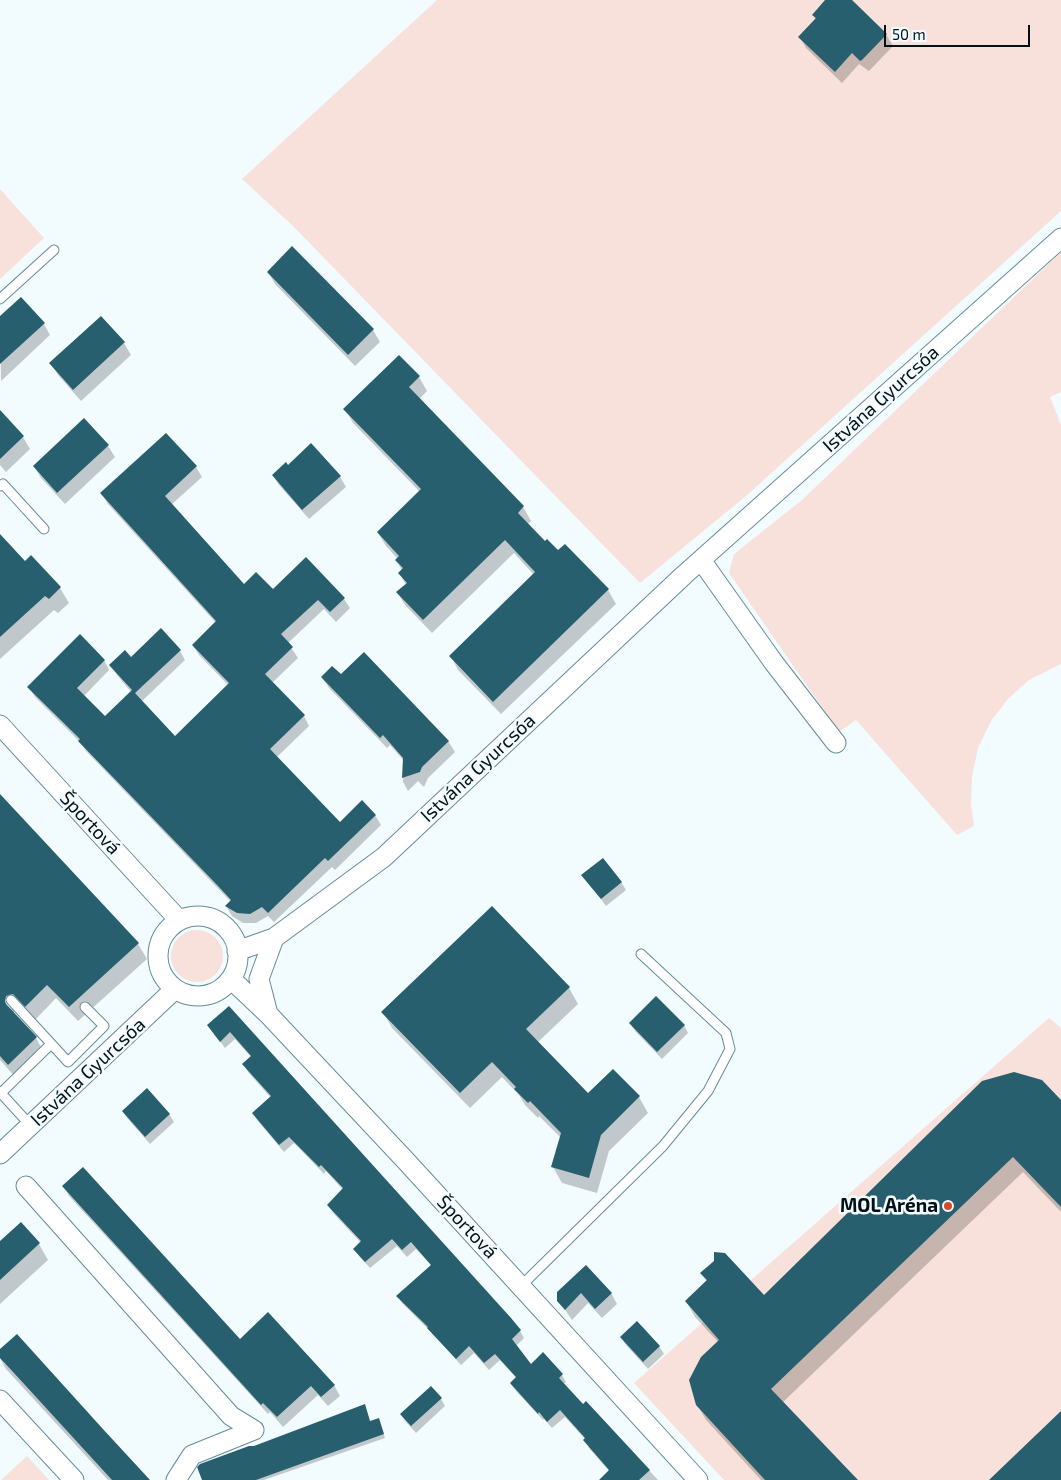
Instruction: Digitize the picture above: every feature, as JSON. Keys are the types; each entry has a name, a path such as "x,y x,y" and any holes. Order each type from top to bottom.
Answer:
{"street":[{"name":"Istvána Gyurcsóa","path":"238,952 274,938 384,857 701,560 1061,238"},
{"path":"701,560 779,670 836,742"},
{"name":"Športová","path":"0,725 179,920"},
{"path":"191,916 204,916 216,920 227,928 234,939 238,952 238,961 230,979 219,990 205,996 190,995 175,989 167,982 158,964 160,944 164,934 179,920 191,916"},
{"path":"268,1014 259,979 274,938"},
{"name":"Športová","path":"230,979 268,1014 698,1480"},
{"name":"Istvána Gyurcsóa","path":"0,1154 175,989"},
{"path":"26,1186 232,1416 254,1430 192,1455 176,1480"},
{"path":"0,1400 74,1480"}],"lane":[{"path":"0,299 54,250"},
{"path":"0,486 3,484 44,529"},
{"path":"521,1286 662,1146 708,1091 730,1050 726,1032 641,954"},
{"path":"11,1000 68,1062 104,1026 85,1007"},
{"path":"31,1126 1,1092 51,1044"}],"shaded area":[{"path":"437,0 1061,0 1061,211 746,496 640,583 293,226 242,179"},
{"path":"0,189 44,238 0,279"},
{"path":"1061,252 1061,392 1050,397 1061,425 1061,664 1029,680 1008,699 991,721 978,748 972,776 971,804 974,826 957,835 856,720 839,732 729,573 734,554 802,500"},
{"path":"197,930 211,934 219,942 223,956 219,970 211,978 197,982 183,978 175,970 171,956 175,942 183,934"},
{"name":"MOL Aréna","path":"1049,1018 1061,1028 1061,1480 724,1480 634,1383"},
{"path":"27,1456 49,1480 1,1480"}],"building":[{"path":"825,0 852,0 887,34 862,60 860,61 852,53 835,72 798,37 816,18 812,15"},
{"path":"292,246 374,329 348,355 267,272"},
{"path":"21,297 45,323 0,364 0,316"},
{"path":"101,316 125,342 73,390 49,363"},
{"path":"399,355 420,376 409,387 524,506 518,513 545,541 547,539 558,550 565,544 609,589 493,702 449,656 535,572 505,540 423,620 396,592 407,583 398,573 403,568 395,560 399,556 377,532 421,489 343,409"},
{"path":"0,410 24,436 0,459"},
{"path":"84,418 109,445 57,493 33,466"},
{"path":"166,433 197,466 165,496 244,584 256,572 273,589 306,557 345,598 330,612 318,600 281,634 293,647 265,674 305,715 270,749 340,822 362,800 376,815 328,861 325,858 268,913 262,907 250,914 237,913 225,906 231,900 78,741 80,739 27,687 80,634 105,660 77,688 105,716 132,690 109,665 125,650 131,657 161,628 181,650 135,693 175,736 229,683 192,645 216,621 100,493"},
{"path":"311,443 341,476 302,510 272,475 286,462 288,465"},
{"path":"0,534 25,561 31,555 61,587 49,599 45,596 0,637"},
{"path":"364,652 449,741 422,767 420,772 402,778 403,758 383,735 380,738 321,677 332,666 341,674"},
{"path":"0,794 139,943 69,1007 47,985 25,1007 13,994 6,996 6,1004 37,1037 8,1065 0,1056"},
{"path":"603,858 622,882 601,899 581,875"},
{"path":"492,906 570,987 526,1029 588,1093 613,1069 640,1096 601,1135 589,1178 551,1167 561,1133 530,1101 528,1103 514,1089 516,1087 492,1062 460,1093 381,1012"},
{"path":"656,996 685,1025 657,1052 629,1023"},
{"path":"229,1006 511,1318 521,1330 512,1339 531,1364 543,1352 563,1374 559,1378 583,1404 586,1401 650,1470 639,1480 599,1480 609,1470 583,1440 585,1438 560,1410 547,1422 539,1412 538,1414 510,1383 516,1377 495,1354 484,1363 469,1346 456,1359 428,1327 396,1296 431,1265 411,1242 402,1250 392,1239 365,1262 353,1249 361,1241 327,1205 343,1188 321,1165 319,1167 289,1137 279,1145 252,1113 271,1096 242,1064 251,1056 230,1032 220,1042 207,1025"},
{"path":"1014,1072 1042,1080 1061,1100 1061,1207 1013,1157 771,1389 858,1480 765,1480 696,1405 689,1380 701,1357 719,1340 685,1301 707,1280 700,1273 714,1261 714,1252 725,1253 764,1295 982,1081"},
{"path":"147,1088 170,1114 145,1137 122,1111"},
{"path":"83,1167 240,1339 268,1312 335,1385 321,1397 311,1386 277,1417 263,1403 261,1405 62,1186"},
{"path":"21,1222 40,1243 0,1280 0,1241"},
{"path":"586,1265 612,1293 595,1309 581,1293 565,1310 557,1301 557,1292"},
{"path":"637,1321 660,1346 643,1362 620,1337"},
{"path":"17,1334 150,1480 112,1480 0,1358 0,1349"},
{"path":"431,1386 442,1398 411,1426 400,1414"},
{"path":"365,1404 370,1421 379,1418 384,1434 256,1480 202,1480 197,1467 200,1464 249,1446 254,1446"},
{"path":"1061,1411 1061,1480 989,1480"}],"place":[{"name":"MOL Aréna","path":"948,1206"}]}
